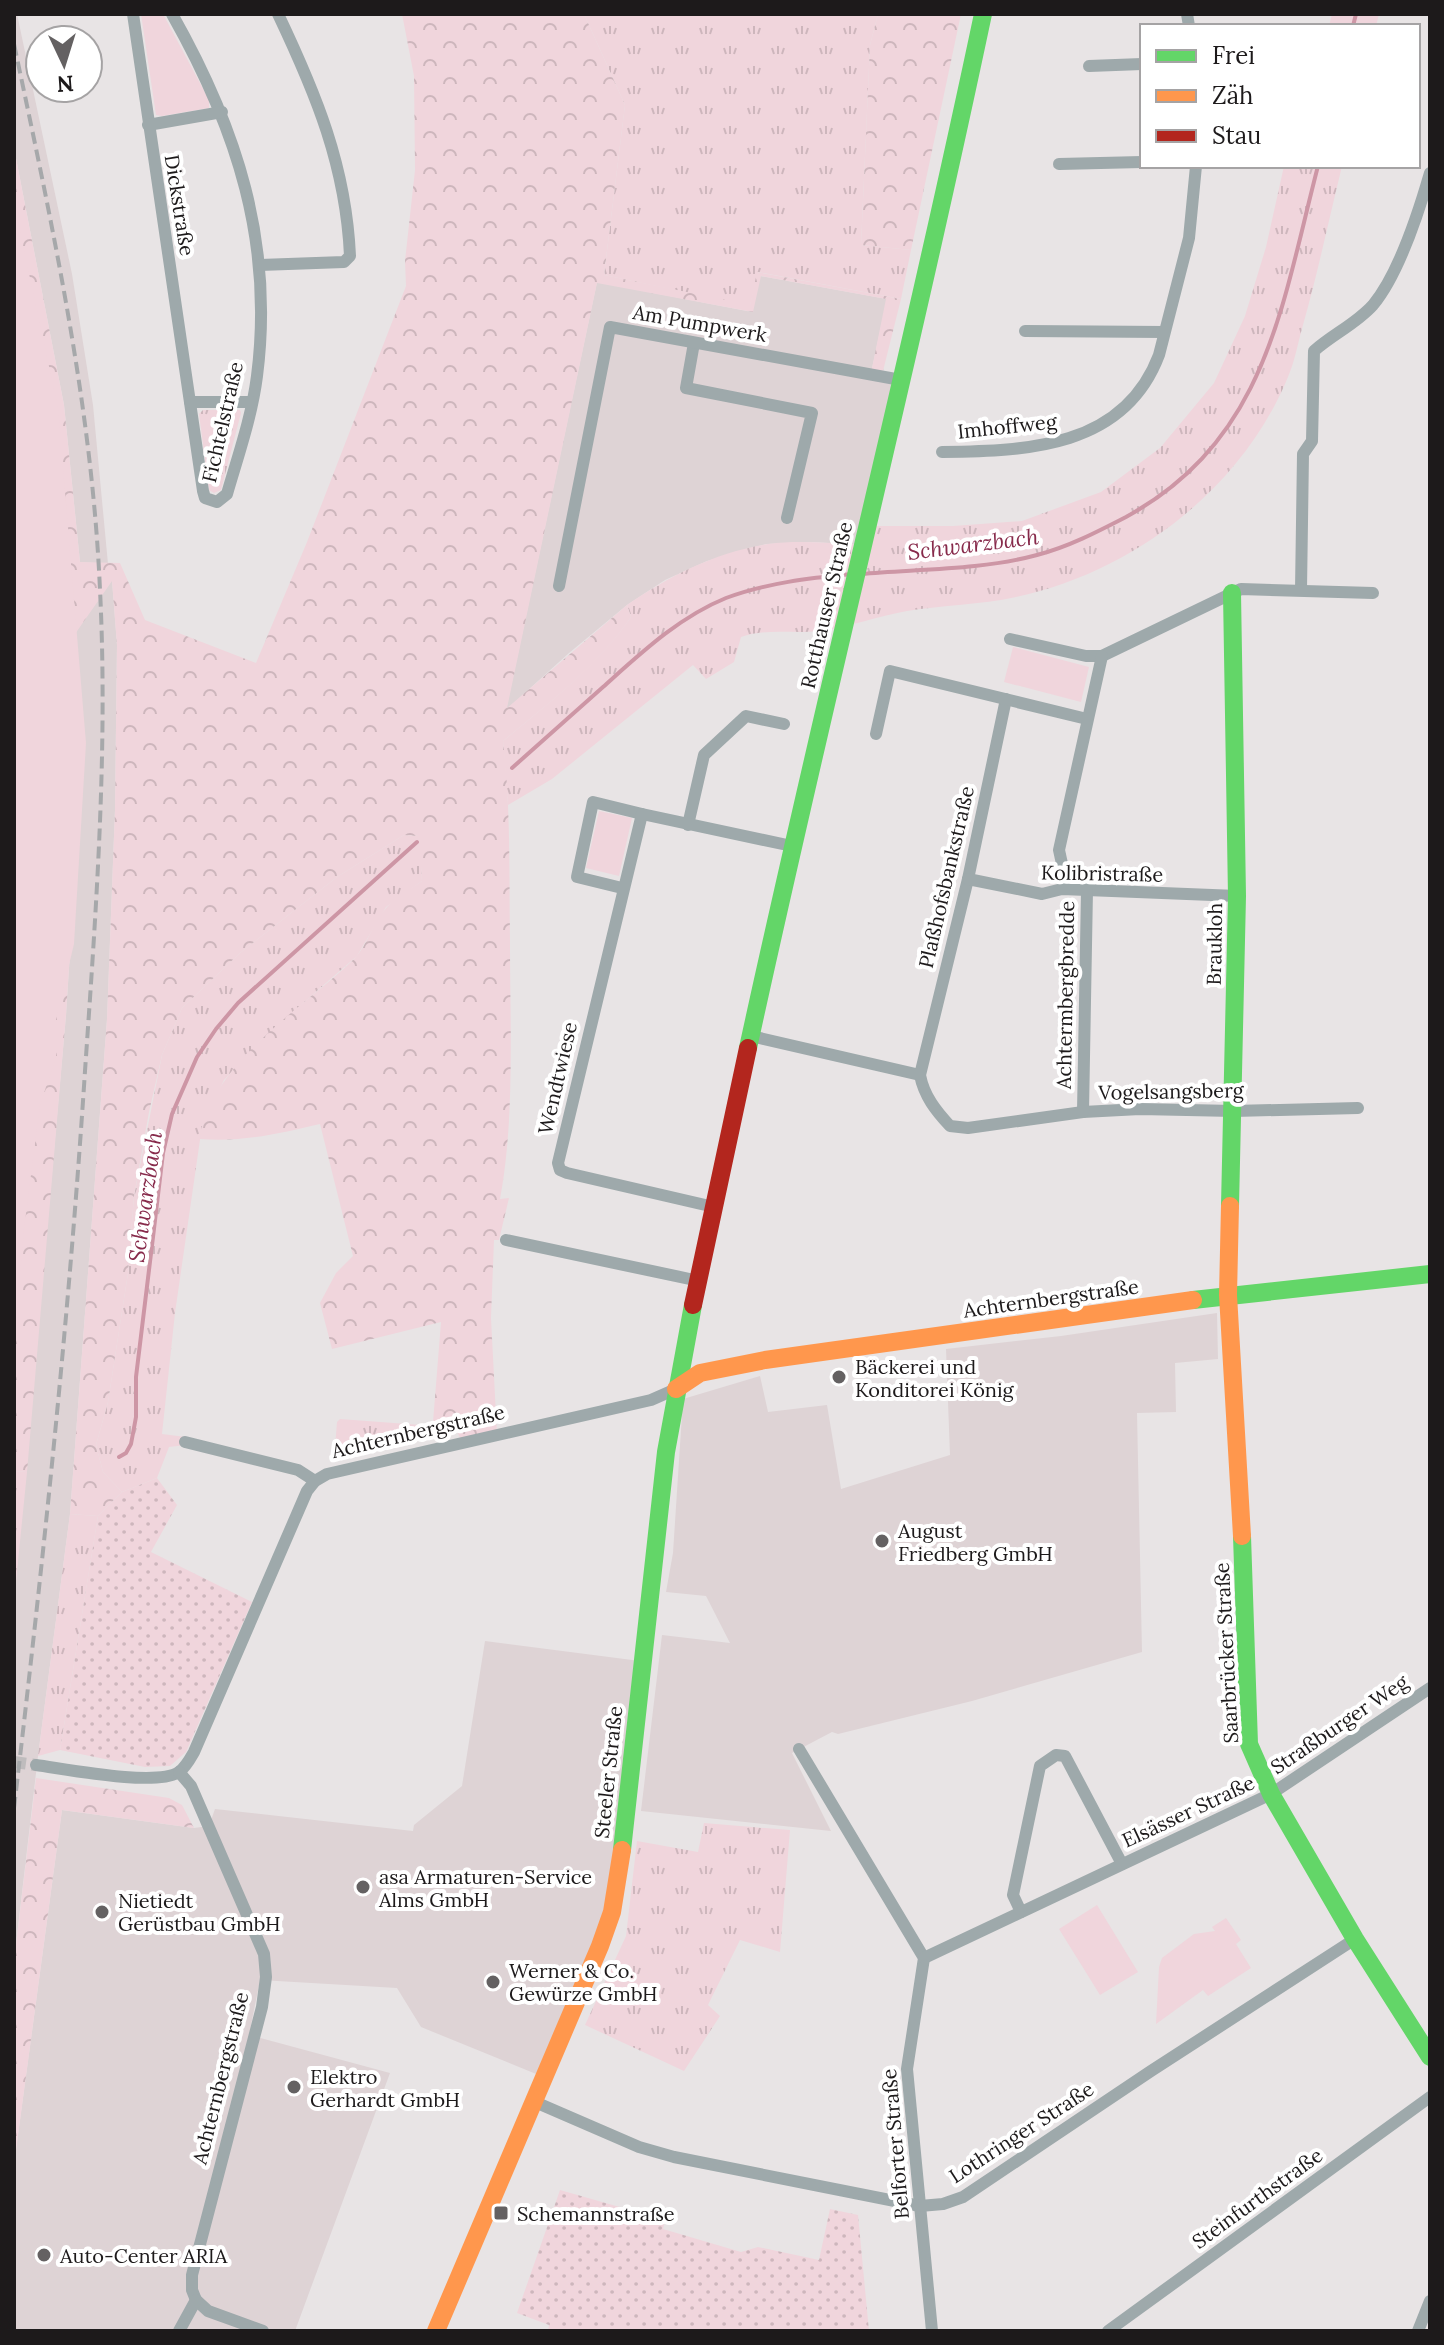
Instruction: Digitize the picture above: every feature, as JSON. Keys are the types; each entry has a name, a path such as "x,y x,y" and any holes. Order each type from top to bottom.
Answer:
{"main road":[{"name":"Rotthauser Straße","path":"714,1207 792,846 942,209 983,14"},
{"name":"Braukloh","path":"1228,1295 1237,896 1232,593"},
{"name":"Steeler Straße","path":"436,2331 535,2102 612,1912 621,1860 666,1452 714,1207"},
{"name":"Achternbergstraße","path":"676,1389 700,1373 765,1360 1228,1295 1430,1274"},
{"name":"Saarbrücker Straße","path":"1228,1295 1240,1464 1249,1744 1271,1794 1355,1939 1430,2057"}],"street":[{"name":"Dickstraße","path":"133,14 203,491 205,498 217,502"},
{"name":"Fichtelstraße","path":"172,14 222,112 247,189 260,265 260,332 252,402 227,494 217,502"},
{"path":"260,265 344,262 350,256 344,190 333,144 278,14"},
{"path":"1089,66 1140,64"},
{"path":"148,125 222,112"},
{"path":"1059,164 1140,162"},
{"name":"Imhoffweg","path":"942,452 1037,445 1077,438 1113,419 1140,392 1153,371 1189,238 1196,168"},
{"path":"1301,590 1303,454 1312,441 1314,351 1351,325 1374,303 1408,239 1430,173"},
{"name":"Am Pumpwerk","path":"559,586 610,327 901,380"},
{"path":"1025,331 1164,332"},
{"path":"694,343 686,388 812,413 787,518"},
{"path":"190,402 252,402"},
{"path":"1010,639 1086,656 1102,656 1241,589 1373,593"},
{"name":"Achtermbergbredde","path":"1083,1112 1087,890 1064,873 1059,850 1102,656"},
{"path":"876,734 890,671 1087,719"},
{"name":"Plaßhofsbankstraße","path":"920,1075 968,879 1006,699"},
{"path":"688,825 704,755 746,716 784,724"},
{"path":"622,888 577,877 593,802 792,846"},
{"name":"Wendtwiese","path":"642,814 558,1163 560,1170 567,1173 714,1207"},
{"name":"Kolibristraße","path":"968,879 1042,894 1062,889 1237,896"},
{"path":"751,1036 920,1075"},
{"name":"Vogelsangsberg","path":"920,1075 934,1109 950,1126 990,1127 1083,1112 1140,1109 1234,1111 1358,1108"},
{"path":"506,1240 699,1281"},
{"name":"Achternbergstraße","path":"179,2331 196,2300 192,2275 262,2007 266,1977 264,1954 255,1930 191,1786 179,1772 194,1752 307,1491 315,1481 327,1474 651,1400 676,1389"},
{"path":"185,1442 298,1470 315,1481"},
{"name":"Straßburger Weg","path":"1271,1794 1430,1688"},
{"path":"799,1749 924,1958"},
{"name":"Elsässer Straße","path":"1021,1912 1013,1895 1040,1766 1056,1755 1065,1756 1122,1864"},
{"path":"36,1765 141,1778 179,1772"},
{"name":"Elsässer Straße","path":"924,1958 1271,1794"},
{"name":"Lothringer Straße","path":"535,2102 639,2147 674,2157 920,2206 943,2204 963,2197 1355,1939"},
{"name":"Belforter Straße","path":"924,1958 907,2069 932,2331"},
{"name":"Steinfurthstraße","path":"1108,2331 1430,2097"},
{"path":"196,2300 208,2311 263,2331"},
{"path":"1418,2331 1430,2301"}],"shaded area":[{"path":"14,14 17,14 24,47 24,104 36,104 72,274 93,405 108,564 80,562 64,405 14,148"},
{"path":"760,276 887,299 871,373 900,381 860,545 813,542 766,544 707,561 665,580 627,605 506,710 597,282 752,312"},
{"path":"112,580 117,645 115,810 107,1019 70,1514 14,1961 14,1601 66,1015 79,811 75,633"},
{"path":"1217,1313 1218,1359 1175,1363 1176,1412 1137,1413 1142,1652 972,1701 838,1734 832,1732 792,1753 831,1831 641,1811 662,1635 730,1643 706,1596 666,1592 673,1553 683,1399 760,1376 768,1412 827,1405 841,1489 950,1455 946,1349"},
{"path":"485,1641 640,1661 611,1895 541,2076 421,2027 397,1988 260,1980 249,2035 390,2073 295,2331 14,2331 14,2164 62,1810 194,1828 209,1826 215,1809 413,1831 414,1825 462,1786"}],"green space":[{"path":"141,14 163,14 209,100 209,108 156,115"},
{"path":"402,14 584,14 625,105 604,275 750,305 757,272 901,299 882,375 871,373 886,299 761,276 753,312 597,283 507,708 627,605 631,617 588,668 503,741 509,842 511,1072 508,1137 500,1199 509,1198 499,1240 494,1240 491,1318 497,1435 462,1442 453,1423 433,1422 441,1322 332,1349 320,1303 336,1273 353,1256 320,1124 246,1138 199,1139 208,1111 240,1061 354,959 387,907 422,881 419,836 404,835 337,877 240,953 182,1008 162,1055 149,1112 134,1196 128,1273 108,1402 96,1445 103,1472 122,1492 98,1516 70,1514 107,1019 115,810 117,645 112,581 75,634 79,811 66,1015 27,1472 14,1471 14,148 64,405 80,562 120,563 145,620 256,663 307,542 406,286 405,261 415,170 414,76"},
{"path":"584,14 878,14 870,45 861,245 911,250 901,299 758,272 750,306 604,275 625,105"},
{"path":"878,14 961,14 911,250 861,245 870,45"},
{"path":"1332,14 1379,14 1376,24 1330,24"},
{"path":"1284,168 1342,168 1288,377 1268,418 1243,455 1213,489 1179,520 1101,568 1059,585 1016,597 907,611 819,631 770,632 741,637 734,662 706,679 693,665 552,779 508,805 503,741 572,683 603,652 631,617 627,605 676,575 712,559 768,544 860,545 870,526 953,526 1022,521 1101,492 1160,448 1214,383 1245,316 1266,247"},
{"path":"14,204 58,408 86,743 74,944 56,1019 56,1057 40,1105 24,1229 14,1343"},
{"path":"203,410 240,410 241,413 221,490 214,493 209,490 199,414"},
{"path":"1013,647 1089,667 1081,702 1004,682"},
{"path":"599,811 632,818 619,876 586,868"},
{"path":"404,835 420,836 422,881 386,907 357,956 263,1038 224,1080 202,1126 175,1313 162,1434 186,1437 186,1445 169,1447 157,1478 122,1492 103,1472 96,1445 108,1402 128,1273 134,1196 162,1055 182,1008 240,953 337,877"},
{"path":"340,1419 448,1427 451,1430 343,1456 335,1447 337,1422"},
{"path":"14,1471 27,1472 14,1601"},
{"path":"157,1478 177,1505 151,1552 252,1602 186,1752 170,1766 145,1767 60,1750 98,1516 122,1492"},
{"path":"70,1514 98,1516 60,1750 38,1756"},
{"path":"36,1778 169,1798 182,1805 194,1828 62,1810 14,2165 14,1961"},
{"path":"704,1823 790,1830 780,1952 740,1940 708,2005 720,2016 684,2071 585,2025 626,1936 637,1841 698,1852"},
{"path":"1097,1905 1138,1972 1100,1995 1059,1929"},
{"path":"1226,1918 1241,1940 1236,1944 1251,1968 1208,1996 1203,1990 1156,2024 1162,1958 1194,1934 1215,1931 1212,1927"},
{"path":"560,2190 665,2220 663,2229 741,2252 758,2247 819,2260 830,2209 858,2215 869,2331 548,2331 549,2325 517,2313"}],"waterway":[{"name":"Schwarzbach","path":"1354,24 1356,14"},
{"name":"Schwarzbach","path":"861,574 972,566 1037,555 1115,523 1173,485 1210,449 1239,409 1261,366 1292,270 1318,168"},
{"name":"Schwarzbach","path":"512,768 646,649 692,615 726,598 757,588 852,574"},
{"name":"Schwarzbach","path":"119,1457 126,1453 131,1444 136,1417 136,1377 163,1153 172,1114 197,1057 238,1003 417,842"}],"tunnel":[{"path":"14,1762 36,1765"}],"railway":[{"path":"14,44 68,316 89,452 100,590 103,710 97,891 71,1255 45,1532 14,1808"}],"traffic: fast":[{"path":"748,1048 983,14"},
{"path":"1230,1206 1237,896 1232,593"},
{"path":"1193,1300 1430,1274"},
{"path":"622,1850 666,1452 693,1305"},
{"path":"1242,1536 1249,1744 1271,1794 1355,1939 1430,2057"}],"traffic: slow":[{"path":"1230,1206 1228,1295 1242,1536"},
{"path":"676,1389 700,1373 765,1360 1193,1300"},
{"path":"436,2331 600,1946 612,1912 622,1850"}],"traffic: jam":[{"path":"693,1305 748,1048"}],"place":[{"name":"Bäckerei und Konditorei König","path":"839,1377"},
{"name":"August Friedberg GmbH","path":"882,1541"},
{"name":"asa Armaturen-Service Alms GmbH","path":"363,1887"},
{"name":"Nietiedt Gerüstbau GmbH","path":"102,1912"},
{"name":"Werner & Co. Gewürze GmbH","path":"493,1982"},
{"name":"Elektro Gerhardt GmbH","path":"294,2087"},
{"name":"Schemannstraße","path":"501,2213"},
{"name":"Auto-Center ARIA","path":"44,2255"}]}
